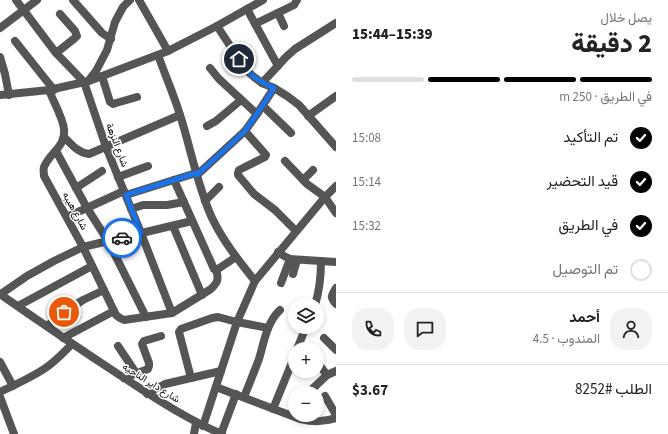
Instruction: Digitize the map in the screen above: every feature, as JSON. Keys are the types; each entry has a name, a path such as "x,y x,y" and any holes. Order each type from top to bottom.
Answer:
{"street":[{"name":"شارع النزهة","path":"16,0 56,53 86,81 106,147 172,313"},
{"path":"0,28 37,0"},
{"path":"73,0 102,33 111,39"},
{"path":"86,81 102,61 111,39 115,22 123,7 130,0"},
{"path":"139,0 168,51"},
{"path":"0,95 52,90 102,76 168,51 263,0"},
{"path":"255,24 294,5 297,0"},
{"path":"247,9 278,66"},
{"path":"278,13 284,26"},
{"path":"56,53 76,36 75,31 60,14"},
{"path":"262,83 295,49 336,23"},
{"path":"217,26 246,70 262,83 274,88 299,105 336,147"},
{"path":"15,41 52,90 62,119 64,137 79,151 89,154 180,115"},
{"path":"158,55 180,115 205,201 212,219 224,240 255,281"},
{"path":"0,57 9,95"},
{"path":"210,68 218,79 257,114"},
{"path":"102,76 109,100 113,104 137,97"},
{"path":"67,217 125,193 197,174 245,131 274,88"},
{"path":"308,116 336,96"},
{"path":"207,126 216,121 241,100"},
{"path":"263,106 291,133"},
{"path":"245,131 266,155 265,157 239,170 238,175 254,194 275,210 296,231"},
{"name":"شارع هيبه","path":"64,137 61,144 47,161 44,168 44,176 83,247 114,311"},
{"path":"56,151 87,208 108,241 146,317"},
{"path":"285,161 303,180 324,197 336,213"},
{"path":"118,177 148,166"},
{"path":"303,180 313,170"},
{"path":"76,188 102,171"},
{"path":"63,338 114,311 116,315 124,320 172,313 202,295 216,284 218,277 216,270 212,266 174,180"},
{"path":"194,434 200,424 216,386 237,322 255,281 324,197 336,186"},
{"path":"205,201 219,187"},
{"path":"131,209 143,206 168,205 184,202"},
{"path":"0,294 27,276 83,247 192,222"},
{"path":"173,226 202,295"},
{"path":"278,252 284,256 294,259 336,261"},
{"path":"216,270 236,257"},
{"path":"293,274 294,259"},
{"path":"281,283 294,259"},
{"path":"317,298 321,277 321,261"},
{"path":"18,306 92,266"},
{"path":"336,288 331,296 336,304"},
{"path":"47,326 64,312 104,290"},
{"name":"شارع داير الناحيه","path":"0,294 147,394 221,434"},
{"path":"221,434 258,360 270,321 280,310"},
{"path":"191,378 179,332 181,329 218,317 268,328"},
{"path":"124,378 148,369 149,366 142,345 143,342 161,336"},
{"path":"324,338 336,350"},
{"path":"0,392 30,378 45,368 72,344"},
{"path":"118,346 136,374"},
{"path":"0,362 13,386"},
{"path":"147,394 164,384 221,371"},
{"path":"324,371 327,375"},
{"path":"315,386 327,375 336,371"},
{"path":"273,409 288,372"},
{"path":"216,386 288,415"},
{"path":"325,396 336,415"},
{"path":"0,397 14,434"},
{"path":"324,421 336,418"}],"way so far":[{"path":"64,312 104,290 83,247 122,238"}],"route":[{"path":"122,238 141,233 126,195 196,173 197,175 245,131 263,106 274,88 262,83 254,77 246,70 239,59"}]}
